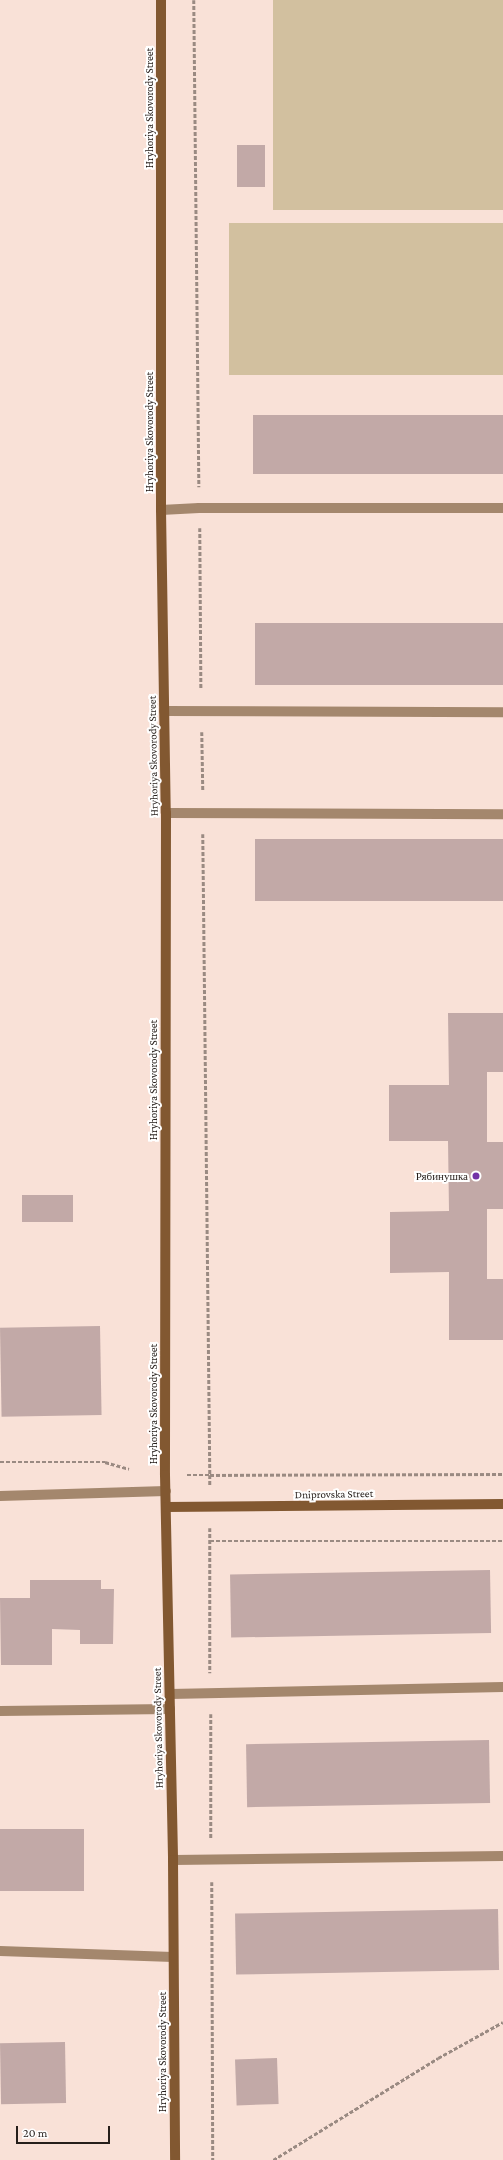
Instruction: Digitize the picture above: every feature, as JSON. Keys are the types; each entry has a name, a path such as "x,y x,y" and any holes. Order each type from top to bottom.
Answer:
{"street":[{"name":"Hryhoriya Skovorody Street","path":"162,0 162,510 166,813 166,1507 173,1860 175,2160"},
{"path":"162,510 199,508 503,508"},
{"path":"164,711 503,712"},
{"path":"166,813 203,815 503,814"},
{"path":"0,1496 166,1491"},
{"name":"Dniprovska Street","path":"166,1507 503,1504"},
{"path":"170,1694 503,1687"},
{"path":"0,1711 170,1709"},
{"path":"173,1860 503,1856"},
{"path":"0,1951 174,1957"}],"path":[{"path":"194,0 210,1491"},
{"path":"0,1462 105,1462 134,1470"},
{"path":"183,1475 503,1474"},
{"path":"210,1541 503,1542"},
{"path":"273,2160 438,2058 503,2022"}],"shaded area":[{"path":"273,0 503,0 503,210 273,210"},
{"path":"229,223 503,223 503,375 229,375"}],"building":[{"path":"237,145 265,145 265,187 237,187"},
{"path":"253,415 503,415 503,474 253,474"},
{"path":"255,623 503,623 503,685 255,685"},
{"path":"255,839 503,839 503,901 255,901"},
{"name":"Рябинушка","path":"448,1013 503,1013 503,1072 487,1072 487,1142 503,1142 503,1209 487,1209 487,1279 503,1279 503,1340 449,1340 449,1272 390,1273 390,1212 449,1211 448,1141 389,1141 389,1085 449,1085"},
{"path":"22,1195 73,1195 73,1222 22,1222"},
{"path":"100,1326 102,1415 2,1417 0,1328"},
{"path":"490,1570 491,1633 231,1638 230,1575"},
{"path":"30,1580 101,1580 101,1589 114,1589 113,1644 80,1644 80,1630 52,1629 52,1665 1,1665 0,1598 30,1598"},
{"path":"489,1740 490,1803 247,1807 246,1744"},
{"path":"0,1829 84,1829 84,1891 0,1891"},
{"path":"498,1909 499,1970 236,1975 235,1914"},
{"path":"65,2042 66,2103 1,2104 0,2043"},
{"path":"277,2058 279,2104 237,2105 235,2059"}],"place":[{"name":"Рябинушка","path":"476,1176"}]}
